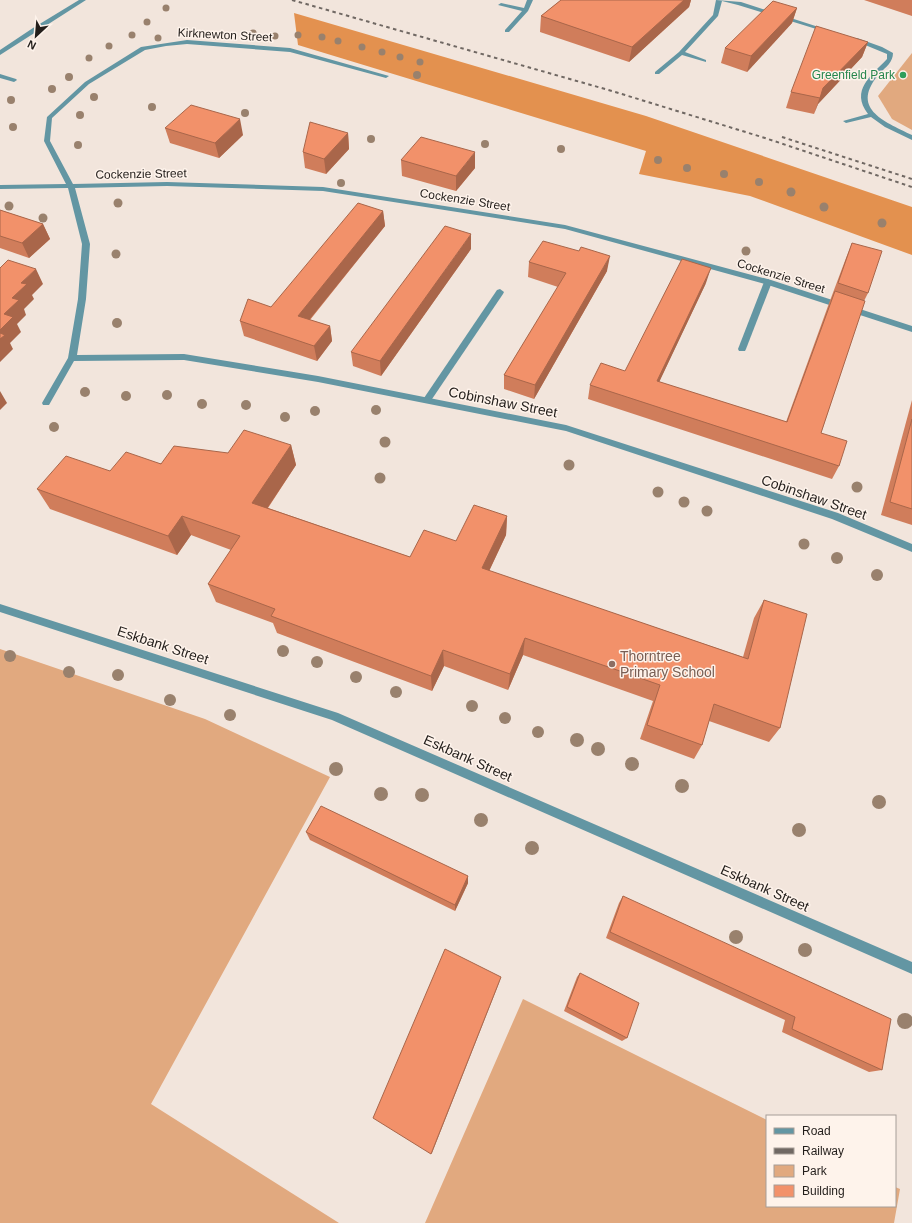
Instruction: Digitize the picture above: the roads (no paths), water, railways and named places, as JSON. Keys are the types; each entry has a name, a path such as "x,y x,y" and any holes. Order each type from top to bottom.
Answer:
{"street":[{"path":"0,53 35,29 83,0"},
{"path":"507,31 526,10 530,0"},
{"path":"657,73 681,53 716,15 719,0"},
{"path":"723,0 739,3 834,32"},
{"path":"502,5 526,10"},
{"path":"847,37 890,53 890,59 864,91 864,105 871,115 912,138"},
{"name":"Kirknewton Street","path":"46,403 72,358 82,298 86,244 71,187 47,141 50,118 87,83 143,48 166,44 188,42 290,50 386,76"},
{"path":"681,53 704,61"},
{"path":"0,76 14,80"},
{"path":"846,121 871,115"},
{"name":"Cockenzie Street","path":"0,187 71,187 167,184 323,189 565,227 768,282 912,329"},
{"path":"742,349 768,282"},
{"path":"427,400 500,292"},
{"name":"Cobinshaw Street","path":"72,358 184,357 318,379 566,428 835,516 912,548"},
{"name":"Eskbank Street","path":"0,608 334,716 912,968"}],"railway":[{"path":"292,0 612,91 765,138 912,187"},
{"path":"782,137 912,179"}],"place":[{"name":"Greenfield Park","path":"903,75"},
{"name":"Thorntree Primary School","path":"612,664"}]}
